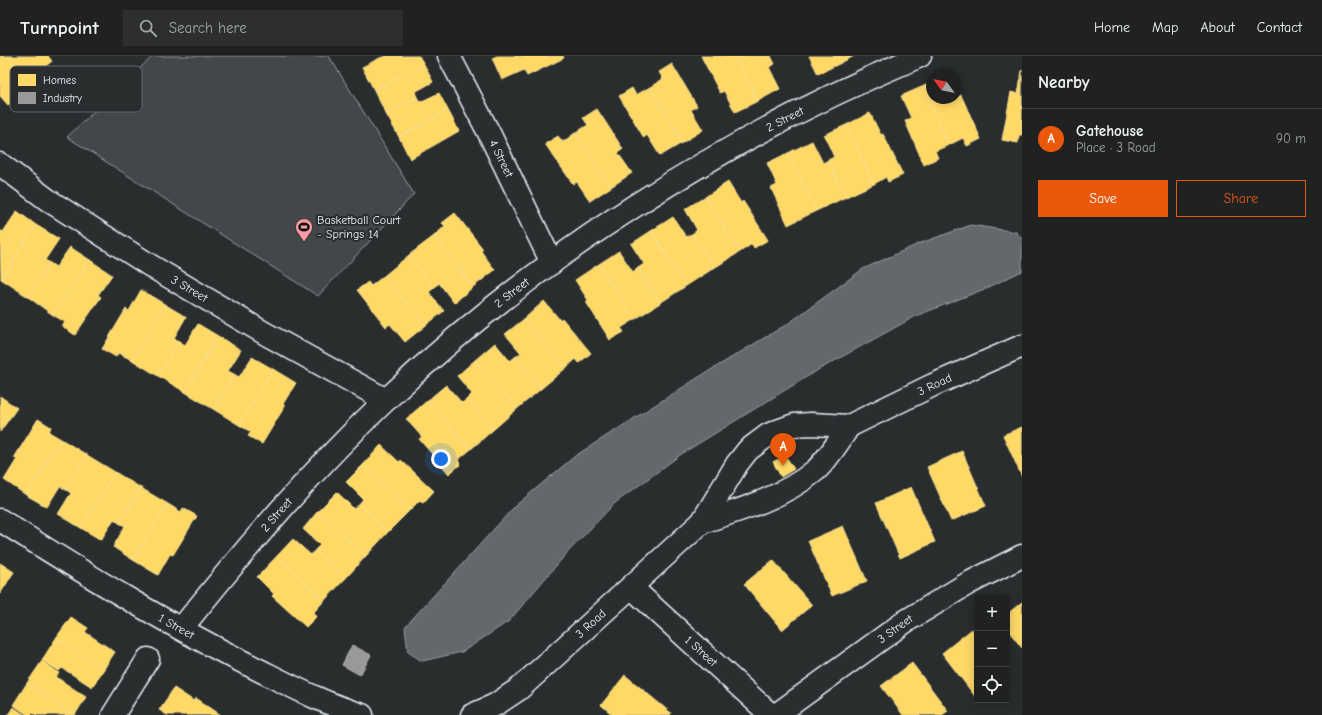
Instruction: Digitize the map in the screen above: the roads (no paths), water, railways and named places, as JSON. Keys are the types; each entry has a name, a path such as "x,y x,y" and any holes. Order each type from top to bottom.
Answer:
{"street":[{"name":"4 Street","path":"449,56 489,133 552,263"},
{"name":"2 Street","path":"181,629 234,563 323,463 386,400 436,355 482,317 552,263 608,224 715,157 820,101 876,74 920,56"},
{"name":"3 Street","path":"0,164 48,200 151,266 266,334 386,400"},
{"name":"3 Road","path":"472,715 495,705 519,689 702,522 737,464 748,450 768,435 777,430 811,424 849,426 933,385 1022,346"},
{"name":"3 Road","path":"702,522 734,513 770,498 795,485 820,465 833,450 849,426"},
{"name":"1 Street","path":"0,520 85,573 181,629 311,696 344,710 362,715"},
{"name":"3 Street","path":"776,715 906,621 967,584 1022,556"},
{"name":"1 Street","path":"631,587 771,715"},
{"path":"113,715 148,659"}],"place":[{"name":"Basketball Court - Springs 14","path":"304,242"},
{"name":"Gatehouse","path":"783,466"}]}
